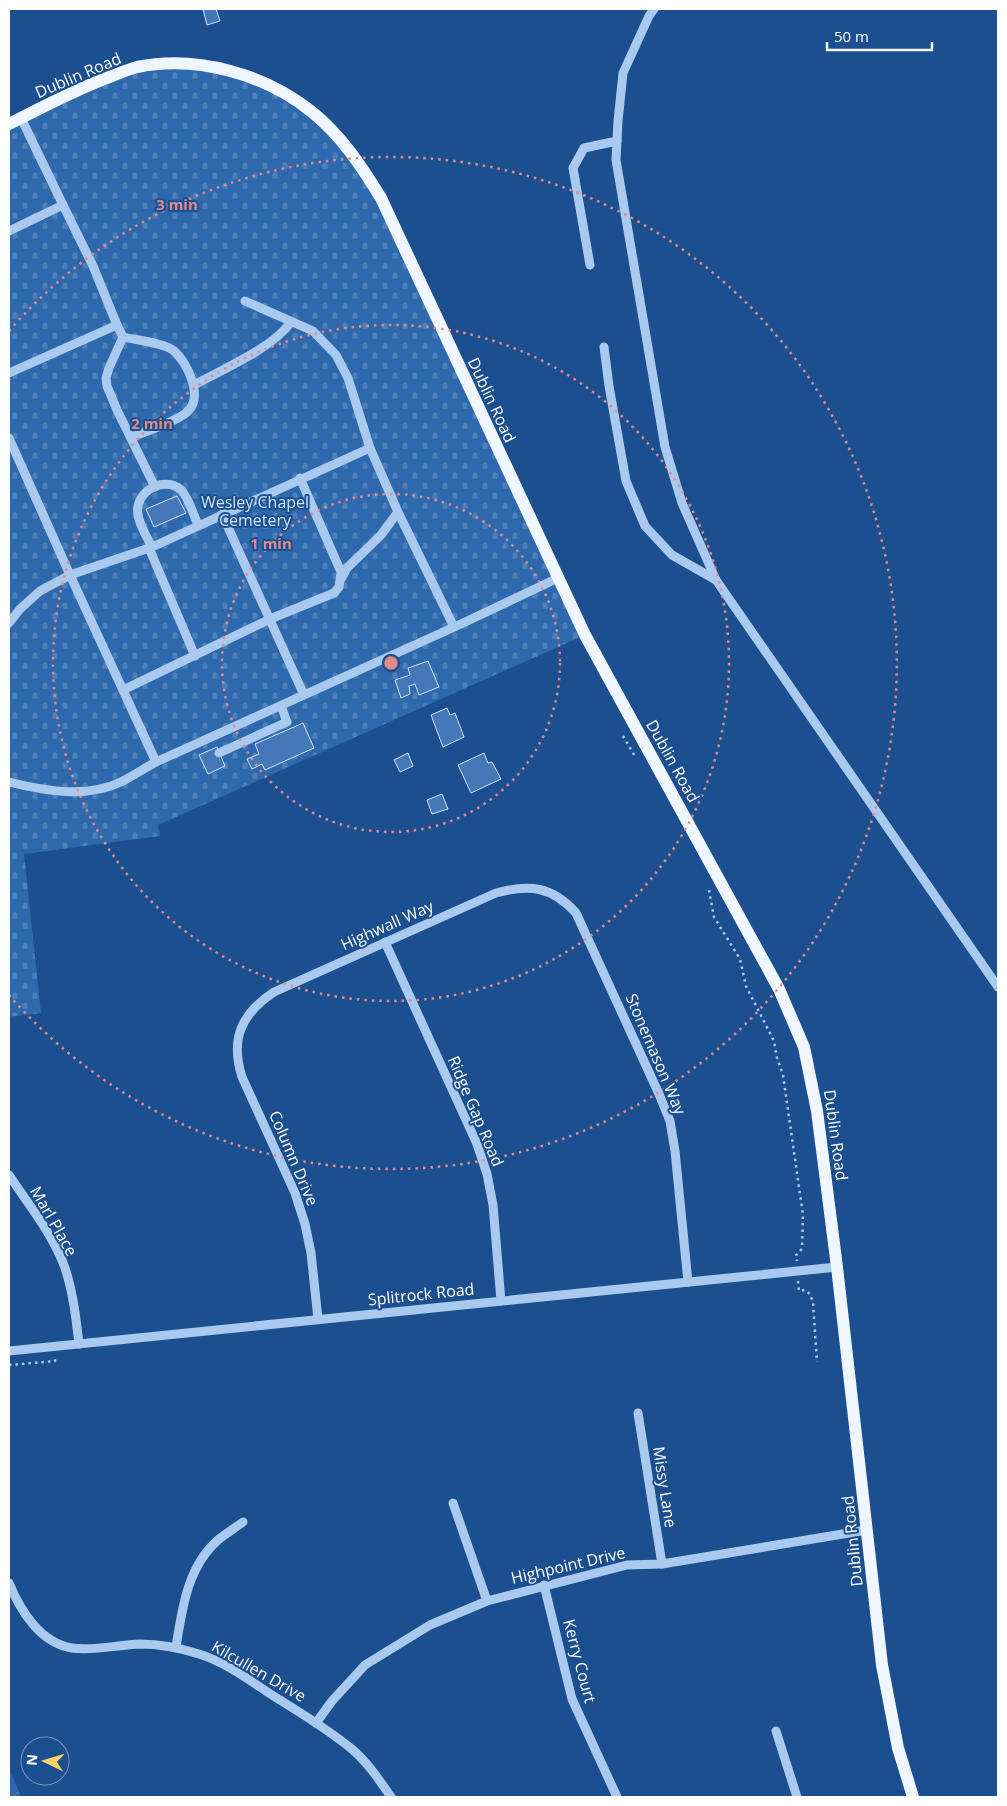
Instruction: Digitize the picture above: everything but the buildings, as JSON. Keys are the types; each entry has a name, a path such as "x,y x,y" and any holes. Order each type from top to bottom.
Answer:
{"main road":[{"name":"Dublin Road","path":"9,124 88,85 136,67 166,64 217,68 259,80 279,90 312,112 349,150 381,198 585,635 779,989 804,1047 817,1111 837,1267 887,1695 898,1748 913,1797"}],"street":[{"path":"654,9 649,16 624,73 616,160 665,447 682,503 716,580 998,987"},
{"path":"21,118 93,266 123,337"},
{"path":"590,266 573,168 584,148 617,141"},
{"path":"9,231 63,205"},
{"path":"245,301 312,332 336,355 348,378 370,448 398,512 454,627"},
{"path":"194,385 270,343 284,332 291,322"},
{"path":"9,373 117,325"},
{"path":"123,337 167,347 174,351 194,385 195,400 188,412 131,437"},
{"path":"123,337 106,378 109,392 155,487"},
{"path":"604,347 626,481 644,526 672,555 716,580"},
{"path":"9,438 156,762"},
{"path":"9,623 20,609 40,591 70,576 150,547 370,448"},
{"path":"300,478 341,572 341,580"},
{"path":"195,656 137,512 140,500 145,492 163,483 172,484 182,491 198,525"},
{"path":"123,690 270,619 334,593 339,587 347,568 381,535 398,512"},
{"path":"222,514 304,695"},
{"path":"9,782 46,790 88,791 106,788 156,762 558,578"},
{"path":"219,752 287,722 281,706"},
{"path":"223,732 230,747"},
{"name":"Highwall Way","path":"249,1013 274,992 496,892 521,887 546,891"},
{"name":"Stonemason Way","path":"546,891 568,904 576,913 670,1121 675,1151 688,1282"},
{"name":"Ridge Gap Road","path":"385,942 477,1144 487,1174 493,1205 501,1301"},
{"name":"Column Drive","path":"249,1013 240,1029 237,1045 237,1063 306,1224 318,1319"},
{"name":"Marl Place","path":"9,1175 46,1232 64,1267 76,1316 79,1344"},
{"name":"Splitrock Road","path":"9,1351 837,1267"},
{"name":"Missy Lane","path":"638,1413 662,1564"},
{"path":"453,1503 486,1600"},
{"path":"176,1648 184,1600 191,1577 203,1557 217,1541 243,1522"},
{"name":"Highpoint Drive","path":"316,1723 332,1701 365,1665 430,1625 486,1600 627,1565 662,1564 867,1530"},
{"name":"Kilcullen Drive","path":"9,1583 13,1594 30,1622 45,1636 58,1644 72,1648 140,1644 176,1648 202,1655 227,1666 316,1723 355,1751 391,1797"},
{"name":"Kerry Court","path":"544,1585 572,1699 617,1797"},
{"path":"776,1731 797,1797"}],"path":[{"path":"623,736 637,760"},
{"path":"708,887 714,917 740,959 746,986 774,1041 783,1075 803,1215 802,1248 796,1255 797,1261"},
{"path":"798,1284 799,1291 805,1290 810,1294 813,1302 817,1362"}],"green space":[{"name":"Wesley Chapel Cemetery","path":"136,67 217,68 299,102 365,173 585,635 158,825 160,836 24,854 41,1013 9,1017 9,124"},
{"path":"9,1768 21,1797 9,1797"}]}
